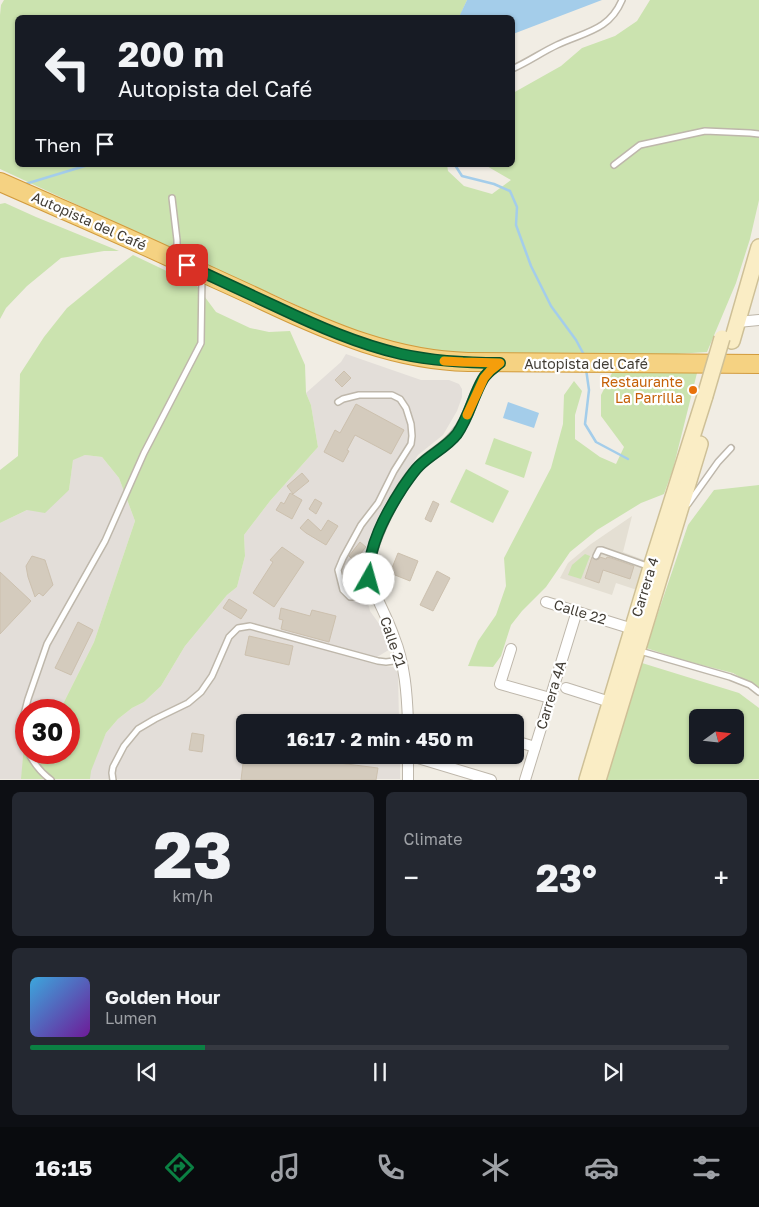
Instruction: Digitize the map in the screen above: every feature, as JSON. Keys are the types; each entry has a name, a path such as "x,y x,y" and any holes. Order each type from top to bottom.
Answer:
{"highway":[{"name":"Autopista del Café","path":"0,182 172,258 302,319 378,348 404,355 442,360 500,363 759,364"}],"main road":[{"path":"727,340 738,322 759,247"},
{"path":"710,396 727,340 753,270"},
{"name":"Carrera 4","path":"586,780 610,702 678,516 710,396"},
{"name":"Carrera 4","path":"598,780 637,651 637,630 651,567 710,396"}],"street":[{"path":"738,322 759,320"},
{"path":"468,362 476,371 478,390"},
{"name":"Calle 21","path":"408,714 407,692 402,659 395,638 373,592 369,579 370,563 379,533 399,494 418,467 449,443 456,434 465,421 484,378 500,363"},
{"name":"Calle 22","path":"546,602 637,630"},
{"name":"Carrera 4A","path":"525,780 577,611"},
{"path":"510,650 500,684 550,698"},
{"path":"566,688 610,702"},
{"path":"524,744 535,747"},
{"path":"408,764 408,780"},
{"path":"438,764 491,780"}],"lane":[{"path":"515,67 560,44 603,25 615,13 622,0"},
{"path":"614,165 640,145 696,133 759,134"},
{"path":"172,198 177,246 172,258"},
{"path":"28,699 47,644 105,541 144,453 201,343 202,272"},
{"path":"338,402 359,395 392,395 400,400 406,408 411,424 411,444 394,471 378,503 361,525 338,570 343,590 350,598 373,592"},
{"path":"678,516 718,462 731,448"},
{"path":"596,556 599,550 602,550 651,567"},
{"path":"113,780 113,767 124,746 138,730 188,702 201,692 212,676 229,637 238,628 250,626 378,661 386,662 402,659"},
{"path":"637,651 730,676 750,685 759,692"},
{"path":"35,764 51,780"}],"shaded area":[{"path":"346,354 421,380 449,380 459,384 462,389 462,397 457,411 443,435 418,455 377,520 360,570 370,611 387,635 392,648 377,657 378,665 393,667 398,673 399,714 236,714 236,764 400,764 400,779 0,779 0,523 69,490 73,459 85,455 102,457 119,478 135,521 94,642 66,699 15,699 15,764 80,764 80,751 101,744 106,733 118,719 132,708 144,702 161,686 185,646 227,595 237,587 245,556 244,535 270,501 318,447 311,405 306,393 341,362"},
{"path":"632,516 623,552 647,561 637,590 616,583 612,595 560,578 568,563 591,544"}],"green space":[{"path":"4,0 467,0 460,15 15,15 15,167 447,167 448,171 464,186 492,194 511,180 488,167 515,167 515,92 561,66 582,48 615,36 637,21 650,0 759,0 759,200 750,239 736,283 707,352 630,357 427,353 386,342 328,321 0,169 1,5"},
{"path":"5,203 119,251 104,251 61,258 27,286 6,308 0,319 0,204"},
{"path":"133,255 196,285 216,312 250,328 269,332 290,331 305,365 306,393 311,405 318,447 270,501 244,535 245,556 237,587 227,595 185,646 161,686 144,702 132,708 118,719 106,733 91,771 90,779 21,779 22,764 80,764 80,699 66,699 94,642 135,521 119,478 102,457 85,455 73,460 69,490 45,513 27,510 0,523 0,470 18,456 20,374 44,337 67,308"},
{"path":"613,371 697,373 673,469 664,494 641,503 597,530 570,552 546,587 511,625 501,656 493,667 468,666 478,641 496,615 506,586 504,558 551,468 563,424 564,395 574,381 582,391 575,415 575,439 600,457 616,464 624,447 601,416 601,395"},
{"path":"494,438 532,452 524,478 485,464"},
{"path":"466,469 509,491 493,523 450,502"},
{"path":"759,485 759,688 733,673 646,648 688,525 714,490"},
{"path":"585,554 590,556 581,579 568,575 572,565"},
{"path":"642,663 739,693 759,708 759,779 605,780"}],"water":[{"path":"467,0 602,0 515,33 515,15 460,15"},
{"path":"508,402 539,413 534,428 503,418"}],"building":[{"path":"344,371 351,378 342,387 335,380"},
{"path":"356,404 404,430 391,454 355,435 343,462 324,452 335,430 340,433"},
{"path":"302,473 309,481 293,494 287,486"},
{"path":"290,493 302,500 292,519 276,510 281,502 284,504"},
{"path":"315,499 322,503 316,514 309,509"},
{"path":"433,501 439,504 431,522 425,519"},
{"path":"308,519 321,531 328,520 338,526 326,545 300,528"},
{"path":"360,542 366,547 354,561 349,556"},
{"path":"282,547 304,562 274,607 253,593 273,562 270,560"},
{"path":"398,553 418,561 410,581 390,573"},
{"path":"32,556 45,560 53,585 43,596 39,593 35,597 28,577 26,566"},
{"path":"592,557 596,560 600,557 606,559 607,557 634,566 630,579 603,570 599,583 585,578"},
{"path":"437,571 450,578 433,611 420,605"},
{"path":"0,572 31,601 0,634"},
{"path":"229,599 247,610 241,619 223,608"},
{"path":"281,608 310,616 312,610 336,616 329,642 281,629 283,620 279,619"},
{"path":"78,622 93,630 71,675 55,668"},
{"path":"249,636 293,646 289,665 245,655"},
{"path":"192,733 204,735 202,752 189,750"},
{"path":"243,764 347,764 378,768 376,780 241,780"}],"waterway":[{"path":"22,185 81,167"},
{"path":"456,167 462,176 494,184 510,191 517,207 516,225 531,266 551,306 576,340 584,357"},
{"path":"586,369 589,390 585,424 596,442 628,459"}],"slow traffic":[{"path":"444,361 500,363 484,378 467,415"}],"place":[{"name":"Restaurante La Parrilla","path":"693,390"}],"route":[{"path":"187,265 302,319 384,350 404,355 442,360 500,363 484,378 465,421 456,434 449,443 418,467 399,494 387,515 373,549 369,579"}]}
